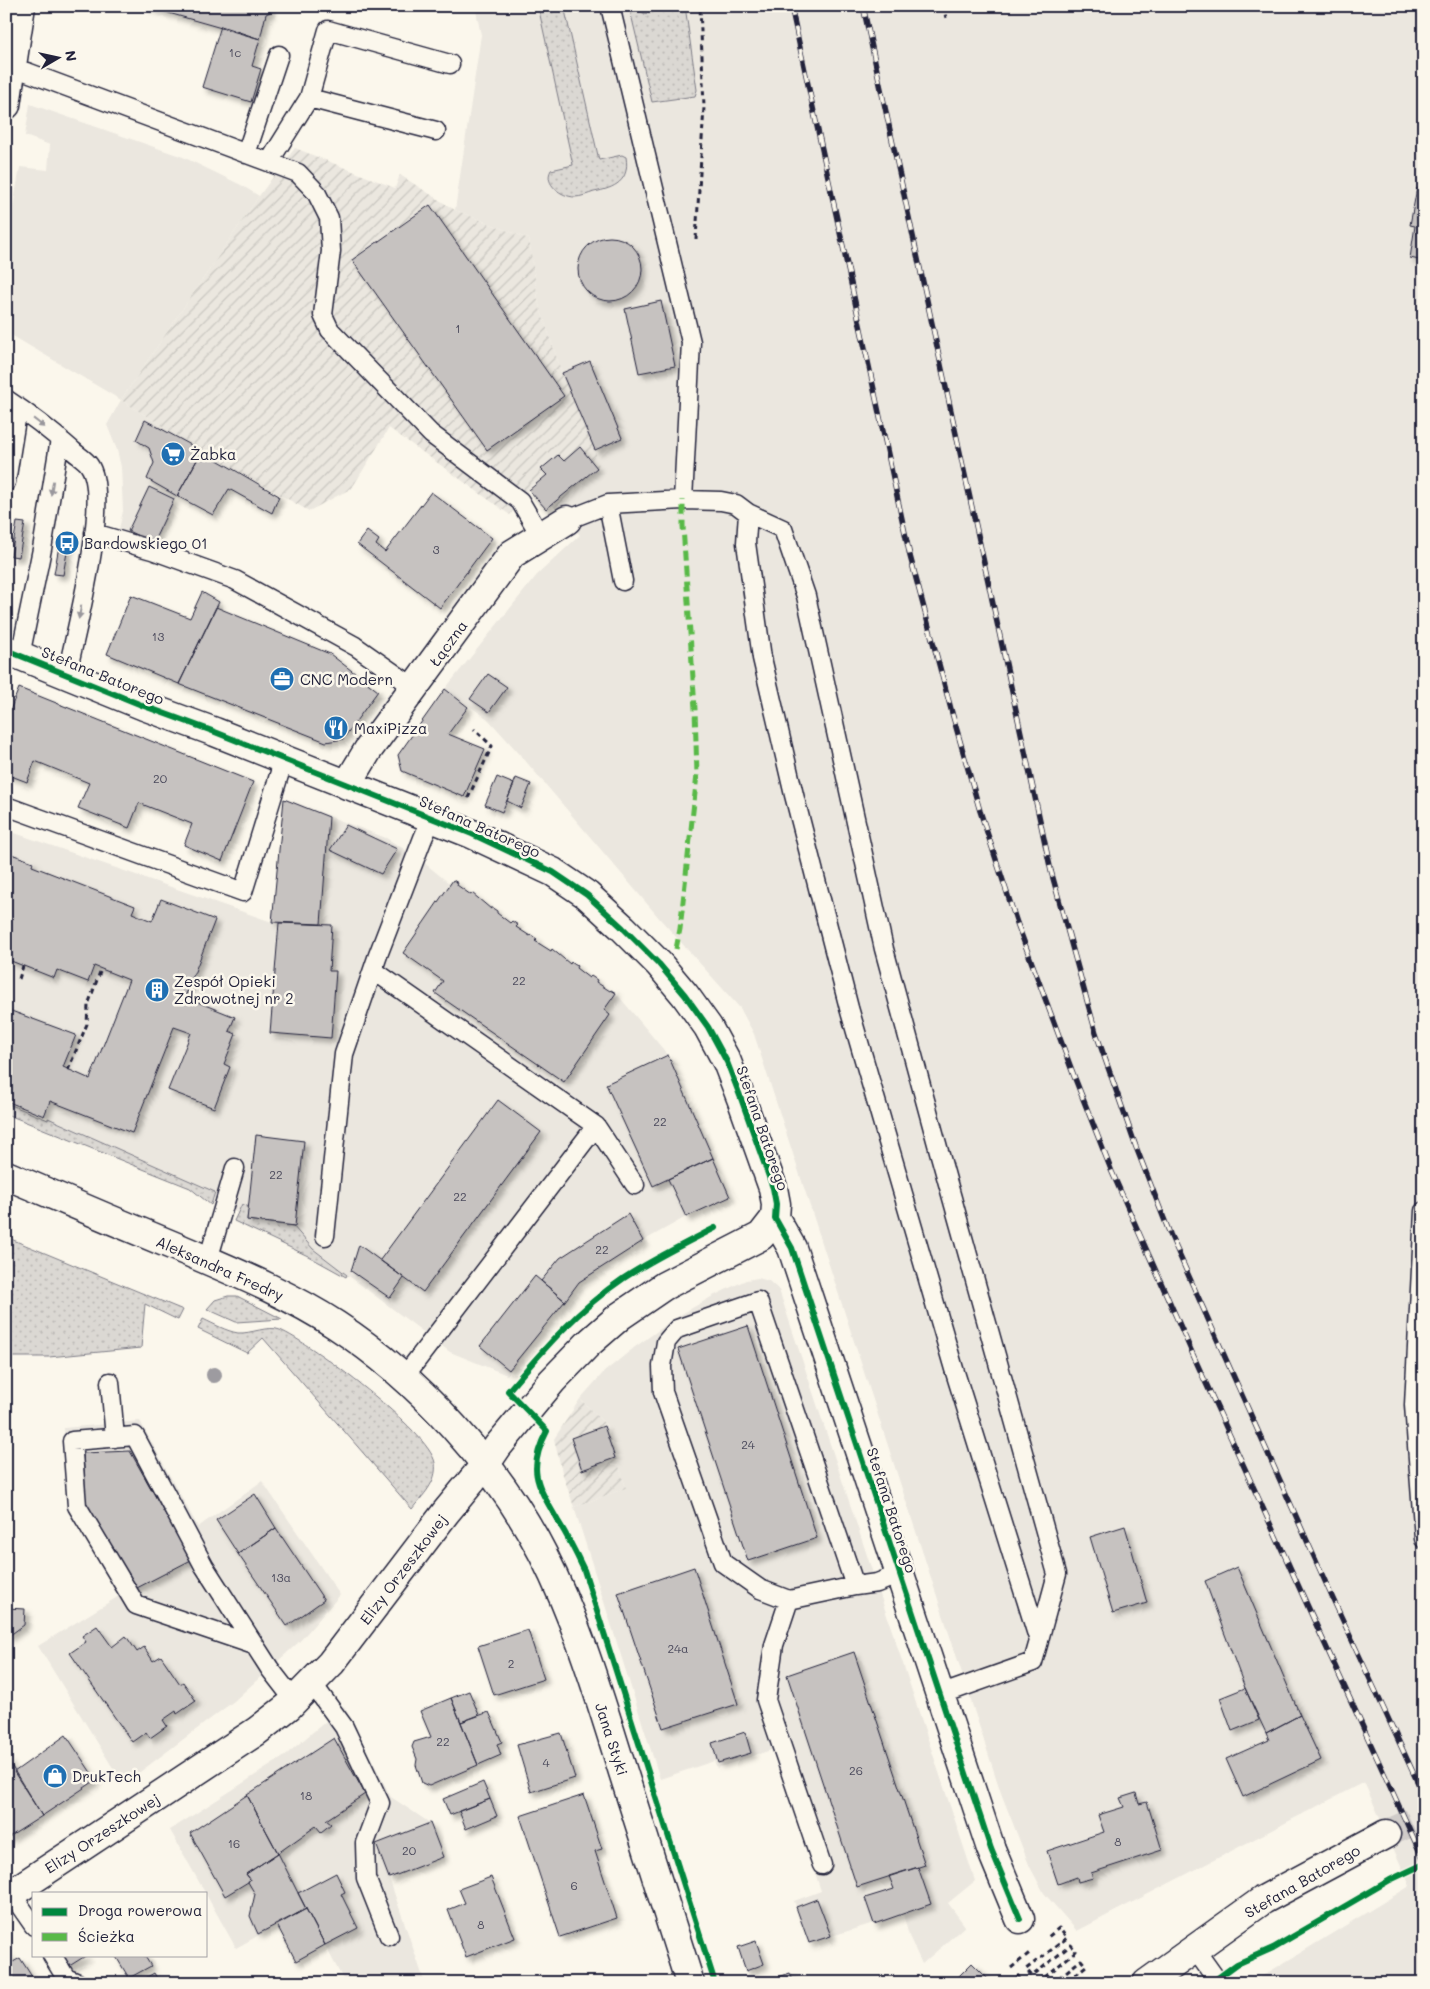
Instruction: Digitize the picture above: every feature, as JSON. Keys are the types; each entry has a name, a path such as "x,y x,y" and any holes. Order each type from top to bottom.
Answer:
{"street":[{"path":"6,105 21,6"},
{"name":"Łączna","path":"347,785 368,750 512,554 567,520"},
{"name":"Stefana Batorego","path":"13,653 432,818 553,872 587,895 623,928 659,964 685,995 708,1027 727,1062 773,1188 776,1204 775,1218 792,1248 991,1849 1020,1919"},
{"name":"Aleksandra Fredry","path":"6,1175 264,1284 336,1326 404,1377 456,1429 513,1504"},
{"name":"Elizy Orzeszkowej","path":"9,1895 257,1731 303,1692 331,1663 446,1512 552,1381 620,1316 664,1286 761,1236 775,1218"},
{"name":"Jana Styki","path":"513,1504 542,1552 575,1631 601,1703 690,1983"},
{"name":"Stefana Batorego","path":"1147,1983 1263,1900 1386,1834"}],"lane":[{"path":"610,6 691,342 683,500"},
{"path":"268,162 309,98 328,30 450,64"},
{"path":"246,154 279,55"},
{"path":"12,68 28,72 298,174 316,192 328,218 331,251 323,315 330,330 431,434 520,502 540,535"},
{"path":"309,98 436,131"},
{"path":"12,402 89,465 96,483 97,504 94,533 67,674"},
{"path":"6,482 12,402"},
{"path":"13,653 42,549 60,440"},
{"path":"567,520 608,504 683,500 721,501 736,504 748,514 783,529 806,596 884,950 1057,1574 1032,1662 940,1695"},
{"path":"608,504 623,581"},
{"path":"748,514 746,543 762,658 849,1008 946,1341 1039,1641"},
{"path":"94,533 152,550 235,580 355,646 415,688"},
{"path":"6,806 243,892 284,760"},
{"path":"325,1236 344,1054 373,970 432,818"},
{"path":"373,970 596,1126 635,1185"},
{"path":"404,1377 596,1126"},
{"path":"208,1260 235,1168"},
{"path":"1424,1211 1414,1405 1424,1539"},
{"path":"855,1586 758,1301 677,1329 666,1342 662,1366 663,1392 723,1562 760,1589 789,1600 877,1583 900,1574"},
{"path":"110,1382 115,1438"},
{"path":"254,1645 136,1605 77,1506 72,1441 135,1436 204,1566 270,1669 303,1692 344,1727 380,1803 365,1843 366,1878 389,1936"},
{"path":"789,1600 774,1645 766,1700 822,1865"},
{"path":"9,1895 32,1924"},
{"path":"1194,1948 1218,1983"},
{"path":"53,1956 66,1978 78,1983"}],"path":[{"path":"696,244 704,107 700,6"},
{"path":"943,6 946,18"},
{"path":"466,803 492,746 474,729"},
{"path":"18,979 23,966"},
{"path":"68,1070 87,1024 88,1005 102,969"},
{"path":"1038,1983 1076,1951 1071,1946 1032,1976 1026,1969 1066,1938 1059,1928 1045,1939"},
{"path":"1011,1968 1038,1945"},
{"path":"1052,1983 1082,1960 1086,1966 1065,1983"},
{"path":"1017,1975 1023,1983"}],"shaded area":[{"path":"475,6 1424,6 1424,1983 1251,1983 1410,1886 1364,1782 1077,1931 1044,1893 1030,1867 1001,1793 754,1034 740,1008 660,919 517,751 488,719 445,689 537,575 580,535 555,508 600,471 562,373 539,305 529,239 455,210 481,35"},
{"path":"538,6 564,6 599,160 622,155 626,157 626,172 623,178 608,188 575,197 565,195 555,189 550,180 551,170 573,165"},
{"path":"629,6 644,6 644,14 667,9 665,6 685,6 697,90 695,96 652,102"},
{"path":"30,104 183,157 241,185 259,196 121,400 6,332 6,247 20,167 48,170 50,145 25,136"},
{"path":"295,148 395,188 400,175 455,210 529,239 539,305 562,373 595,450 600,471 555,508 533,484 510,515 389,428 352,488 309,511 202,451 121,400 259,196"},
{"path":"121,400 202,451 177,496 146,561 115,547 123,511 121,467 117,450 107,425"},
{"path":"284,799 386,838 417,857 449,883 453,880 458,883 457,886 471,895 472,893 510,923 512,921 518,925 517,927 537,939 536,941 550,950 552,949 569,964 571,962 577,966 576,968 589,978 591,976 609,991 611,990 616,993 668,1055 730,1197 686,1217 643,1241 579,1282 507,1375 450,1352 313,1249 247,1220 196,1185 44,1116 6,1101 6,830 272,922"},
{"path":"6,1103 48,1120 48,1118 215,1192 211,1205 190,1188 6,1114"},
{"path":"242,1204 249,1207 247,1220 293,1226 313,1249 347,1275 346,1277 308,1256 234,1221"},
{"path":"6,1237 183,1310 178,1320 145,1304 141,1348 49,1357 6,1357"},
{"path":"758,1278 769,1281 779,1290 975,1881 948,1903 965,1926 922,1964 909,1936 903,1914 809,1943 794,1901 821,1891 774,1749 717,1768 714,1761 660,1779 574,1507 626,1488 606,1425 580,1399 604,1372 680,1315 746,1280"},
{"path":"228,1296 237,1296 282,1319 236,1322 207,1309 215,1300"},
{"path":"203,1319 238,1333 270,1328 280,1330 317,1352 392,1411 428,1449 435,1463 432,1482 412,1509 263,1338 247,1353 198,1329"},
{"path":"580,1399 606,1425 626,1488 574,1507 562,1472 554,1439"},
{"path":"140,1421 198,1527 262,1481 340,1595 300,1641 234,1701 128,1781 121,1781 38,1646 119,1596 69,1506 64,1428"},
{"path":"344,1706 391,1797 430,1823 389,1878 425,1983 345,1983 306,1909 236,1948 208,1898 208,1892 205,1892 170,1830 282,1758"}],"building":[{"path":"144,6 271,6 270,12 266,14 260,39"},
{"path":"221,26 260,39 252,66 261,69 251,102 202,87"},
{"path":"1417,188 1424,189 1424,261 1410,258 1415,226 1410,225"},
{"path":"430,205 564,396 487,450 352,260"},
{"path":"610,237 622,239 633,246 640,257 642,269 640,281 633,292 622,299 610,301 598,299 587,292 580,281 578,269 580,257 587,246 598,239"},
{"path":"661,301 675,366 639,373 625,309"},
{"path":"590,361 622,438 595,450 562,373"},
{"path":"145,420 202,451 177,496 147,479 154,463 149,448 136,440"},
{"path":"580,447 597,468 546,509 529,490 547,475 541,469 558,455 564,461"},
{"path":"202,451 279,496 272,513 229,489 213,515 177,496"},
{"path":"149,487 174,499 153,543 128,531"},
{"path":"431,492 492,538 440,608 357,544 367,531 379,540 376,545 385,552"},
{"path":"17,522 25,523 19,557 11,556"},
{"path":"60,540 69,541 63,575 54,574"},
{"path":"202,592 219,602 179,684 107,654 131,595 190,618"},
{"path":"216,607 330,654 378,691 343,739 326,742 179,684"},
{"path":"488,674 507,687 489,712 470,699"},
{"path":"19,688 253,782 222,861 184,845 192,824 139,803 129,828 78,808 89,783 35,761 27,782 6,774 6,720"},
{"path":"445,689 468,707 448,734 485,749 464,797 402,771 398,755"},
{"path":"497,777 514,784 502,812 485,805"},
{"path":"516,778 531,784 521,808 507,801"},
{"path":"284,799 329,817 321,924 272,922"},
{"path":"346,825 397,849 381,874 330,850"},
{"name":"Zespół Opieki Zdrowotnej nr 2","path":"6,852 33,862 32,866 135,906 132,913 152,921 161,899 215,920 185,997 235,1017 229,1031 236,1034 224,1064 230,1067 214,1108 168,1090 191,1033 174,1027 132,1133 50,1101 44,1116 6,1101 6,1009 76,1035 63,1067 90,1079 129,980 94,966 88,982 57,970 54,978 6,959"},
{"path":"453,880 471,895 472,893 491,909 491,907 497,911 510,923 512,921 518,925 516,927 537,939 535,941 551,951 552,949 570,964 571,962 577,966 576,968 589,978 591,976 597,980 596,982 616,993 604,1010 610,1015 564,1082 435,993 443,981 403,953"},
{"path":"279,923 332,925 329,971 336,971 331,1038 270,1033"},
{"path":"668,1055 713,1158 653,1186 606,1084"},
{"path":"498,1100 541,1132 423,1292 380,1260"},
{"path":"256,1135 304,1141 295,1226 247,1220"},
{"path":"713,1158 730,1197 686,1217 668,1179"},
{"path":"628,1214 643,1241 579,1282 565,1301 541,1281 560,1258"},
{"path":"359,1245 404,1278 390,1298 351,1271"},
{"path":"535,1276 565,1301 509,1370 480,1346"},
{"path":"748,1326 817,1538 748,1561 678,1349"},
{"path":"604,1426 615,1458 582,1470 571,1438"},
{"path":"130,1451 191,1560 133,1590 86,1505 83,1453"},
{"path":"255,1494 276,1528 238,1554 216,1520"},
{"path":"1125,1526 1147,1603 1113,1613 1090,1537"},
{"path":"276,1528 324,1600 287,1626 238,1554"},
{"path":"694,1567 738,1704 663,1728 618,1593"},
{"path":"1237,1567 1300,1715 1266,1733 1245,1688 1205,1581"},
{"path":"6,1608 25,1609 24,1625 6,1638"},
{"path":"97,1626 112,1647 126,1636 137,1652 144,1647 153,1661 161,1656 180,1684 183,1682 196,1701 177,1714 176,1711 163,1720 167,1726 150,1738 146,1732 132,1742 70,1653 86,1642 82,1636"},
{"path":"528,1630 544,1679 494,1695 478,1646"},
{"path":"854,1652 925,1865 857,1887 787,1675"},
{"path":"1245,1688 1259,1720 1232,1731 1220,1698"},
{"path":"469,1691 479,1715 461,1722 451,1698"},
{"path":"451,1698 478,1765 429,1786 422,1783 416,1765 417,1759 412,1747 414,1742 431,1737 420,1711"},
{"path":"489,1712 502,1742 497,1744 501,1755 478,1765 461,1722"},
{"path":"1300,1715 1321,1760 1243,1797 1226,1759 1269,1740 1266,1733"},
{"path":"745,1732 751,1753 718,1763 712,1743"},
{"path":"561,1733 575,1778 531,1792 517,1745"},
{"name":"DrukTech","path":"66,1735 96,1780 42,1816 14,1772"},
{"path":"334,1738 365,1794 326,1820 331,1824 321,1832 316,1826 278,1853 247,1795"},
{"path":"6,1757 42,1816 6,1839"},
{"path":"483,1782 490,1799 450,1815 443,1799"},
{"path":"1136,1793 1139,1804 1147,1802 1162,1850 1091,1873 1093,1878 1078,1882 1077,1877 1058,1884 1047,1851 1104,1832 1098,1815 1124,1807 1120,1798"},
{"path":"247,1795 278,1853 246,1874 250,1879 248,1882 225,1896 190,1833"},
{"path":"584,1795 602,1849 595,1851 617,1918 560,1937 520,1816"},
{"path":"490,1799 497,1816 466,1829 459,1811"},
{"path":"430,1823 443,1857 389,1878 376,1844"},
{"path":"278,1853 306,1909 258,1934 250,1916 255,1894 248,1882 250,1879 246,1874"},
{"path":"918,1867 931,1904 874,1924 865,1898 894,1889 889,1876"},
{"path":"336,1873 345,1892 341,1894 358,1928 325,1945 298,1893"},
{"path":"491,1877 515,1938 466,1957 448,1910 465,1903 459,1889"},
{"path":"817,1899 831,1936 809,1943 796,1907"},
{"path":"306,1909 325,1945 296,1961 277,1925"},
{"path":"756,1941 764,1964 746,1971 738,1947"},
{"path":"7,1952 13,1962 20,1958 36,1983 6,1983"},
{"path":"59,1956 85,1956 66,1968"},
{"path":"116,1956 145,1956 151,1966 129,1978"},
{"path":"972,1963 992,1983 952,1983"},
{"path":"154,1973 160,1983 143,1983 142,1980"},
{"path":"790,1973 794,1983 762,1983"}],"tunnel":[{"path":"1386,1834 1424,1817"}],"railway":[{"path":"791,6 910,556 980,811 1017,923 1112,1172 1194,1357 1424,1861"},
{"path":"863,6 1051,871 1096,1033 1136,1147 1170,1234 1333,1599 1424,1796"}],"marked path":[{"path":"676,949 680,929 697,775 683,500"}],"cycle path":[{"path":"6,650 472,834 553,872 587,895 623,928 659,964 685,995 708,1027 727,1062 742,1101 773,1188 776,1204 775,1218 792,1248 991,1849 1020,1919"},
{"path":"715,1228 646,1264 607,1290 562,1331 508,1391 547,1431 537,1457 536,1468 540,1488 584,1570 715,1983"},
{"path":"1211,1983 1237,1964 1273,1948 1390,1880 1424,1864"}],"place":[{"name":"Żabka","path":"173,454"},
{"name":"Bardowskiego 01","path":"67,543"},
{"name":"CNC Modern","path":"282,679"},
{"name":"MaxiPizza","path":"336,728"},
{"name":"Zespół Opieki Zdrowotnej nr 2","path":"157,990"},
{"name":"DrukTech","path":"55,1776"}]}
